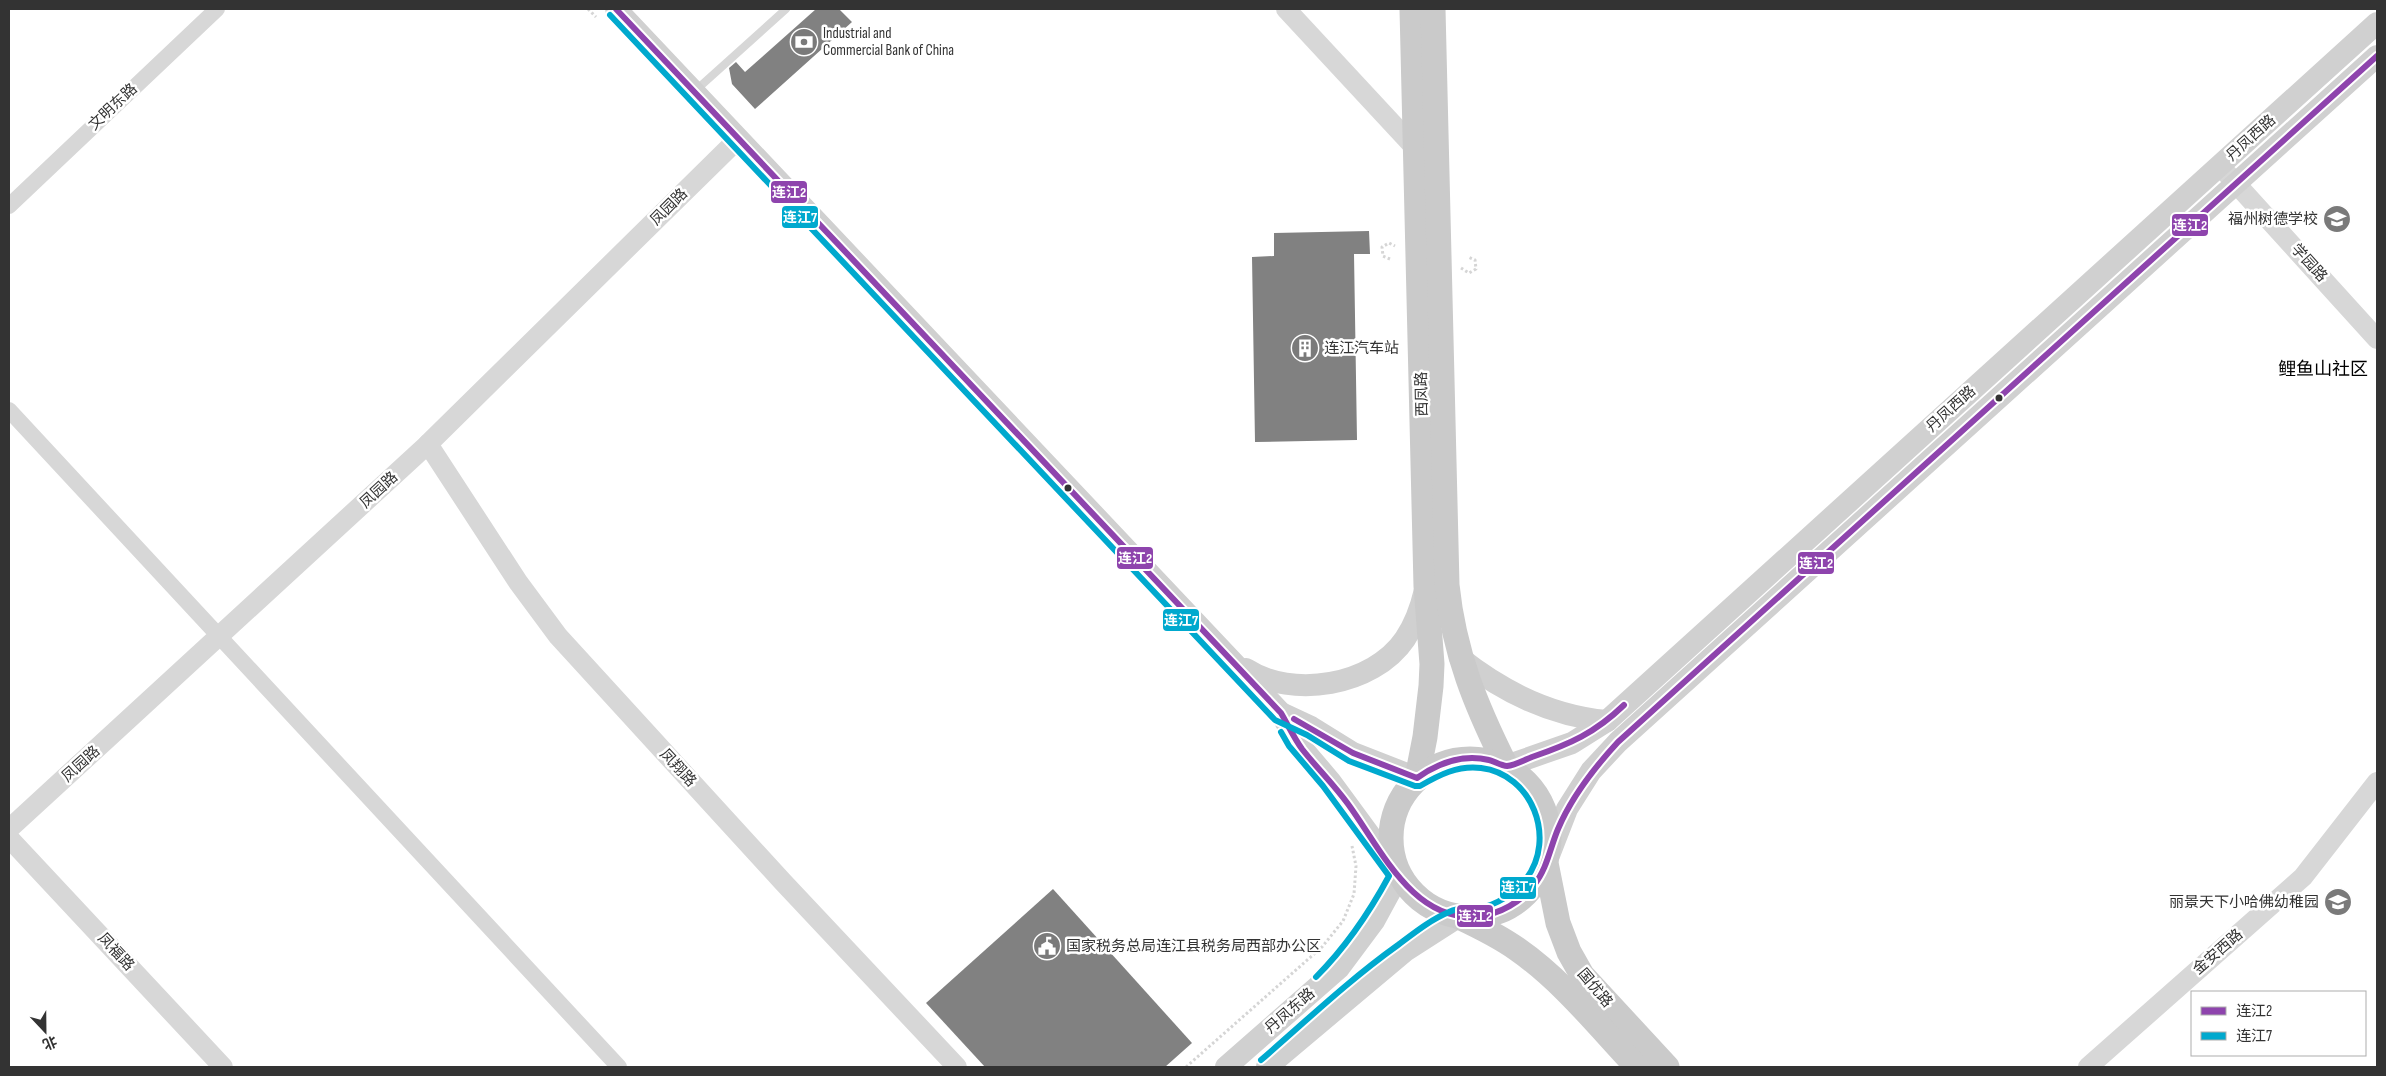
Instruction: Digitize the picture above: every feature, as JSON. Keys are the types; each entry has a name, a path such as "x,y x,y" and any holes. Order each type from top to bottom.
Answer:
{"main road":[{"name":"西凤路","path":"1412,9 1426,586 1432,664 1426,737 1417,778"},
{"name":"西凤路","path":"1433,9 1446,559 1450,608 1460,658 1478,707 1506,766"},
{"path":"608,16 694,92 1281,713 1296,740 1335,787 1399,875 1414,895 1434,910 1458,917 1480,917 1502,911 1521,899 1536,883 1546,863 1550,841 1548,818 1539,797 1524,779 1506,766 1488,760 1469,758 1450,761 1432,768 1417,778 1403,794 1394,814 1391,827 1392,855 1399,875"},
{"name":"丹凤西路","path":"1506,766 1572,743 1606,721 2377,23"},
{"name":"丹凤西路","path":"1546,863 1567,809 1591,771 1618,742 2377,56"},
{"path":"1230,660 1256,676 1293,685 1314,686 1353,677 1387,658 1404,640 1422,607 1426,586"},
{"path":"1460,658 1488,680 1528,702 1579,718 1606,721"},
{"path":"1281,713 1311,727 1353,753 1417,778"},
{"name":"国优路","path":"1546,863 1558,923 1569,952 1582,975 1667,1067"},
{"name":"丹凤东路","path":"1226,1067 1339,968 1374,921 1399,875"},
{"name":"国优路","path":"1458,917 1518,949 1543,970 1636,1067"},
{"name":"丹凤东路","path":"1267,1067 1404,951 1458,917"}],"street":[{"name":"文明东路","path":"9,206 217,9"},
{"path":"1286,9 1416,149"},
{"name":"凤园路","path":"9,829 428,444 738,138"},
{"name":"学园路","path":"2220,166 2377,339"},
{"path":"9,410 619,1067"},
{"name":"凤翔路","path":"428,444 507,566 558,636 770,868 957,1067"},
{"name":"金安西路","path":"2088,1067 2303,877 2377,782"},
{"name":"凤福路","path":"9,838 223,1067"}],"lane":[{"path":"694,92 786,9"}],"path":[{"path":"588,9 608,16"},
{"path":"1390,259 1382,254 1383,246 1391,243 1398,250 1399,239"},
{"path":"1460,266 1466,273 1476,269 1475,260 1468,257"},
{"path":"1186,1067 1322,947 1342,921 1354,894 1356,866 1350,839"}],"building":[{"name":"Industrial and Commercial Bank of China","path":"816,9 839,9 852,22 755,109 732,84 729,68 736,62 745,72"},
{"name":"连江汽车站","path":"1369,231 1370,254 1354,254 1357,440 1255,442 1252,257 1274,256 1274,233"},
{"name":"国家税务总局连江县税务局西部办公区","path":"1053,889 1192,1043 1165,1067 985,1067 926,1003"}],"transit line":[{"name":"连江2","path":"616,9 1281,713 1302,749 1348,804 1402,880 1418,896 1436,908 1456,915 1479,916 1495,913 1510,906 1523,897 1534,885 1542,872 1558,829 1570,805 1592,772 1618,742 2377,56"},
{"name":"连江7","path":"610,15 1275,720 1307,735 1349,761 1415,786 1420,786 1457,769 1473,767 1499,773 1514,782 1526,795 1534,810 1539,827 1539,845 1535,863 1522,884 1511,894 1492,905 1453,910 1422,927 1362,972 1261,1060"},
{"name":"连江2","path":"1294,719 1353,753 1417,778 1442,764 1460,759 1479,758 1507,766 1516,764 1581,737 1603,723 1624,705"},
{"name":"连江7","path":"1281,732 1289,746 1323,786 1389,876 1356,929 1316,977"}],"place":[{"name":"Industrial and Commercial Bank of China","path":"804,42"},
{"name":"福州树德学校","path":"2337,219"},
{"name":"连江汽车站","path":"1305,348"},
{"name":"丽景天下小哈佛幼稚园","path":"2338,902"},
{"name":"国家税务总局连江县税务局西部办公区","path":"1047,946"}],"district":[{"name":"鲤鱼山社区","path":"2323,369"}]}
